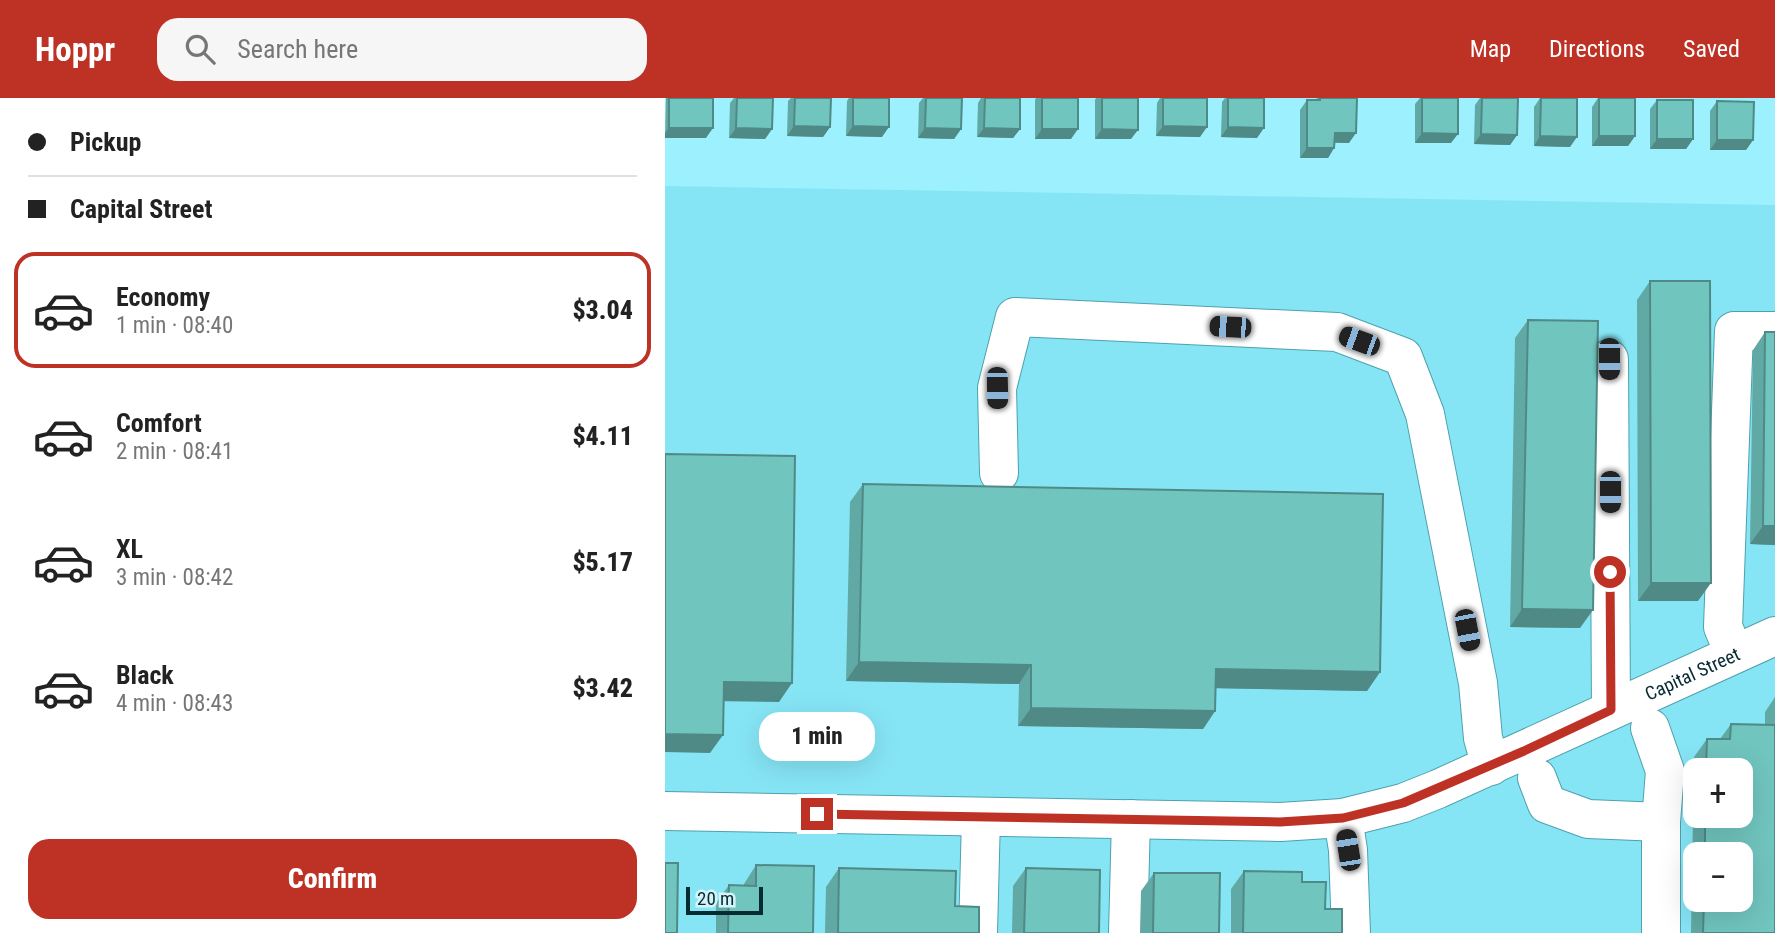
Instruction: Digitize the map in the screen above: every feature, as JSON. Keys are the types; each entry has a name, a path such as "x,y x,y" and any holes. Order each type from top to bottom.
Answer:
{"street":[{"path":"999,473 997,388 1015,317 1337,332 1403,356 1425,414 1478,683 1483,738 1491,766"},
{"path":"1734,653 1723,627 1734,331 1775,331"},
{"path":"1609,359 1611,710"},
{"name":"Capital Street","path":"665,811 1280,822 1343,818 1403,803 1491,766 1775,636"},
{"path":"1650,728 1665,771 1661,822 1661,933"},
{"path":"1537,778 1547,804 1588,819 1661,822"},
{"path":"978,933 981,817"},
{"path":"1343,818 1348,850 1351,933"},
{"path":"1129,933 1131,820"}],"shaded area":[{"path":"665,186 1775,205 1775,933 665,933"}],"building":[{"path":"669,98 713,98 713,128 669,128"},
{"path":"737,98 773,98 772,129 736,128"},
{"path":"795,98 831,98 830,127 794,126"},
{"path":"853,98 889,98 889,127 853,126"},
{"path":"926,98 962,98 961,129 925,128"},
{"path":"985,98 1020,98 1020,129 984,128"},
{"path":"1042,98 1078,98 1078,129 1042,129"},
{"path":"1102,98 1138,98 1138,130 1102,129"},
{"path":"1163,98 1207,98 1207,127 1163,126"},
{"path":"1228,98 1264,98 1264,128 1228,127"},
{"path":"1357,98 1356,133 1335,133 1334,148 1307,148 1307,100"},
{"path":"1422,98 1458,98 1458,134 1422,133"},
{"path":"1482,98 1518,98 1517,135 1481,134"},
{"path":"1541,98 1577,98 1577,137 1540,136"},
{"path":"1599,98 1635,98 1635,136 1599,136"},
{"path":"1657,100 1693,100 1693,139 1657,139"},
{"path":"1717,101 1754,102 1753,140 1717,140"},
{"path":"1650,281 1710,281 1711,583 1651,583"},
{"path":"1528,320 1598,321 1593,610 1522,609"},
{"path":"1765,332 1775,332 1775,526 1763,526"},
{"path":"665,454 795,456 792,683 724,682 723,735 665,734"},
{"path":"863,484 1383,494 1380,672 1216,669 1215,711 1031,708 1031,665 859,662"},
{"path":"1731,724 1775,725 1775,933 1703,933 1704,912 1753,912 1753,842 1705,842 1705,828 1753,828 1753,758 1706,758 1707,739 1730,739"},
{"path":"665,863 678,863 677,933 665,933"},
{"path":"756,865 814,866 813,933 728,933 729,885 756,886"},
{"path":"839,868 956,871 955,906 979,907 979,933 838,933"},
{"path":"1026,868 1100,870 1099,933 1024,933"},
{"path":"1244,871 1302,872 1302,882 1326,882 1325,909 1342,909 1342,933 1243,933"},
{"path":"1154,873 1220,873 1219,933 1153,933"}],"route":[{"path":"817,814 1280,822 1343,818 1403,803 1611,710 1610,572"}]}
